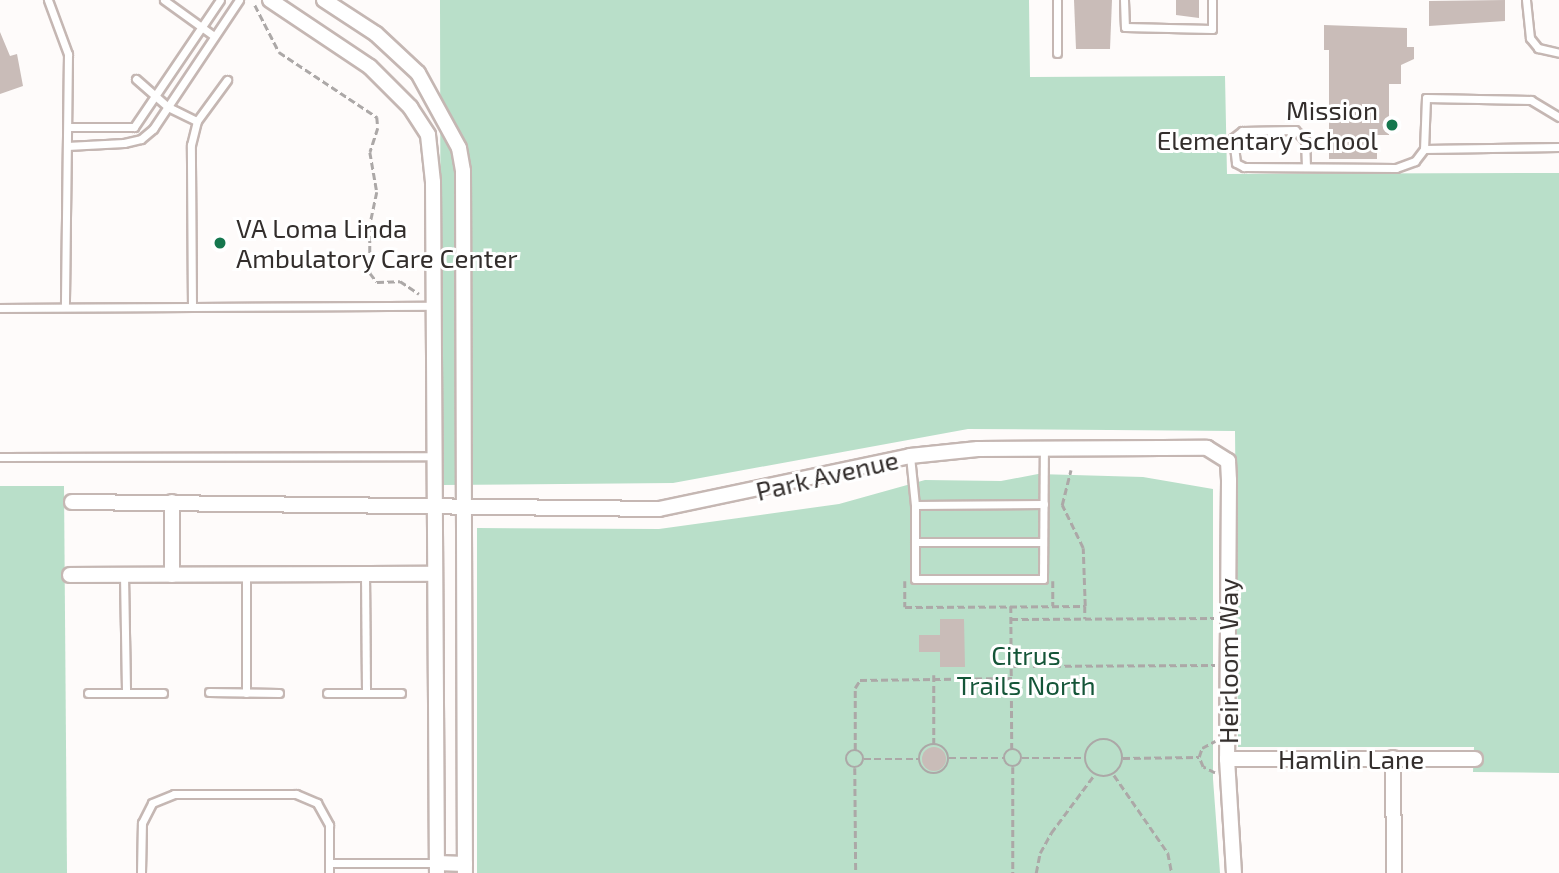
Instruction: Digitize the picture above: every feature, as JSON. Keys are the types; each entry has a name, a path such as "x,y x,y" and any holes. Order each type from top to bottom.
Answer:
{"street":[{"path":"270,0 370,67 410,107 428,135 433,182 437,868 465,868 465,506 459,148 418,73 376,34 324,0"},
{"name":"Park Avenue","path":"72,502 659,509 910,456 1044,449 1207,448 1220,452"},
{"name":"Heirloom Way","path":"1220,452 1228,461 1229,480 1227,759 1234,873"},
{"path":"172,502 172,575"},
{"path":"70,575 435,574"},
{"path":"1393,758 1394,873"},
{"name":"Hamlin Lane","path":"1227,759 1475,759"}],"lane":[{"path":"48,0 68,54 65,307"},
{"path":"164,0 214,36"},
{"path":"68,127 134,127 220,0"},
{"path":"67,146 141,139 168,107 239,0"},
{"path":"1057,0 1057,53"},
{"path":"1124,0 1125,27 1212,29 1212,0"},
{"path":"1526,0 1530,38 1538,48 1559,53"},
{"path":"136,79 168,107 197,121"},
{"path":"192,307 191,145 197,121 227,80"},
{"path":"1424,149 1426,98 1531,100 1559,117"},
{"path":"1306,167 1305,140 1296,130 1242,131 1233,138 1236,163 1244,167 1306,167 1406,166 1424,149 1559,147"},
{"path":"0,308 434,306"},
{"path":"910,456 915,505 915,579 1043,579 1044,449"},
{"path":"0,457 435,456"},
{"path":"915,505 1044,504"},
{"path":"915,542 1043,541"},
{"path":"246,574 246,693"},
{"path":"365,574 366,693"},
{"path":"124,575 126,693"},
{"path":"209,692 279,694"},
{"path":"88,693 163,693"},
{"path":"327,693 401,693"},
{"path":"141,873 142,823 152,803 174,794 296,794 317,803 329,825 329,873"},
{"path":"329,863 437,868"}],"path":[{"path":"256,5 279,52 377,117 378,128 369,152 377,192 370,230 370,273 377,282 400,281 419,294"},
{"path":"1071,470 1062,505 1083,548 1085,619"},
{"path":"1004,758 1012,749 1011,606 1085,606"},
{"path":"1011,619 1215,618"},
{"path":"1012,666 1215,665"},
{"path":"919,759 864,759 855,750 855,688 860,680 934,676 1012,678"},
{"path":"934,676 934,744"},
{"path":"1085,758 1095,741 1107,739 1119,746 1123,758 1114,775"},
{"path":"1215,741 1202,748 1199,757 1203,767 1216,773"},
{"path":"934,744 943,747 949,758 943,771 934,774 922,768 919,759 922,750 934,744"},
{"path":"1012,749 1022,758 1085,758"},
{"path":"855,750 846,759 855,768 856,873"},
{"path":"1123,758 1199,757"},
{"path":"949,758 1004,758 1013,767 1013,873"},
{"path":"1013,767 1022,758"},
{"path":"1085,758 1094,775"},
{"path":"855,768 864,759"},
{"path":"1094,775 1114,775"},
{"path":"1036,873 1045,843 1094,775"},
{"path":"1114,775 1168,853 1172,873"}],"green space":[{"path":"440,0 1029,0 1030,77 1225,76 1227,174 1559,173 1559,773 1473,772 1474,747 1238,747 1235,431 968,429 673,483 441,485"},
{"name":"Citrus Trails North","path":"1038,474 1143,477 1213,489 1213,779 1220,873 477,873 477,528 659,529 839,504 925,480 1001,481"},
{"path":"0,486 64,486 67,873 0,873"}],"building":[{"path":"1074,0 1112,0 1110,49 1076,49"},
{"path":"1176,0 1199,0 1199,18 1176,15"},
{"path":"1505,0 1505,21 1429,26 1429,1"},
{"path":"1324,25 1407,28 1407,47 1414,47 1414,59 1401,65 1401,84 1389,84 1389,135 1377,135 1377,159 1329,159 1329,50 1324,50"},
{"path":"0,32 10,56 17,54 23,86 0,94"},
{"path":"940,619 964,619 965,667 940,667 940,652 919,652 919,635 940,635"},
{"path":"934,747 943,750 946,759 943,768 934,771 925,768 922,759 925,750"}],"place":[{"name":"Mission Elementary School","path":"1392,125"},
{"name":"VA Loma Linda Ambulatory Care Center","path":"220,243"}]}
